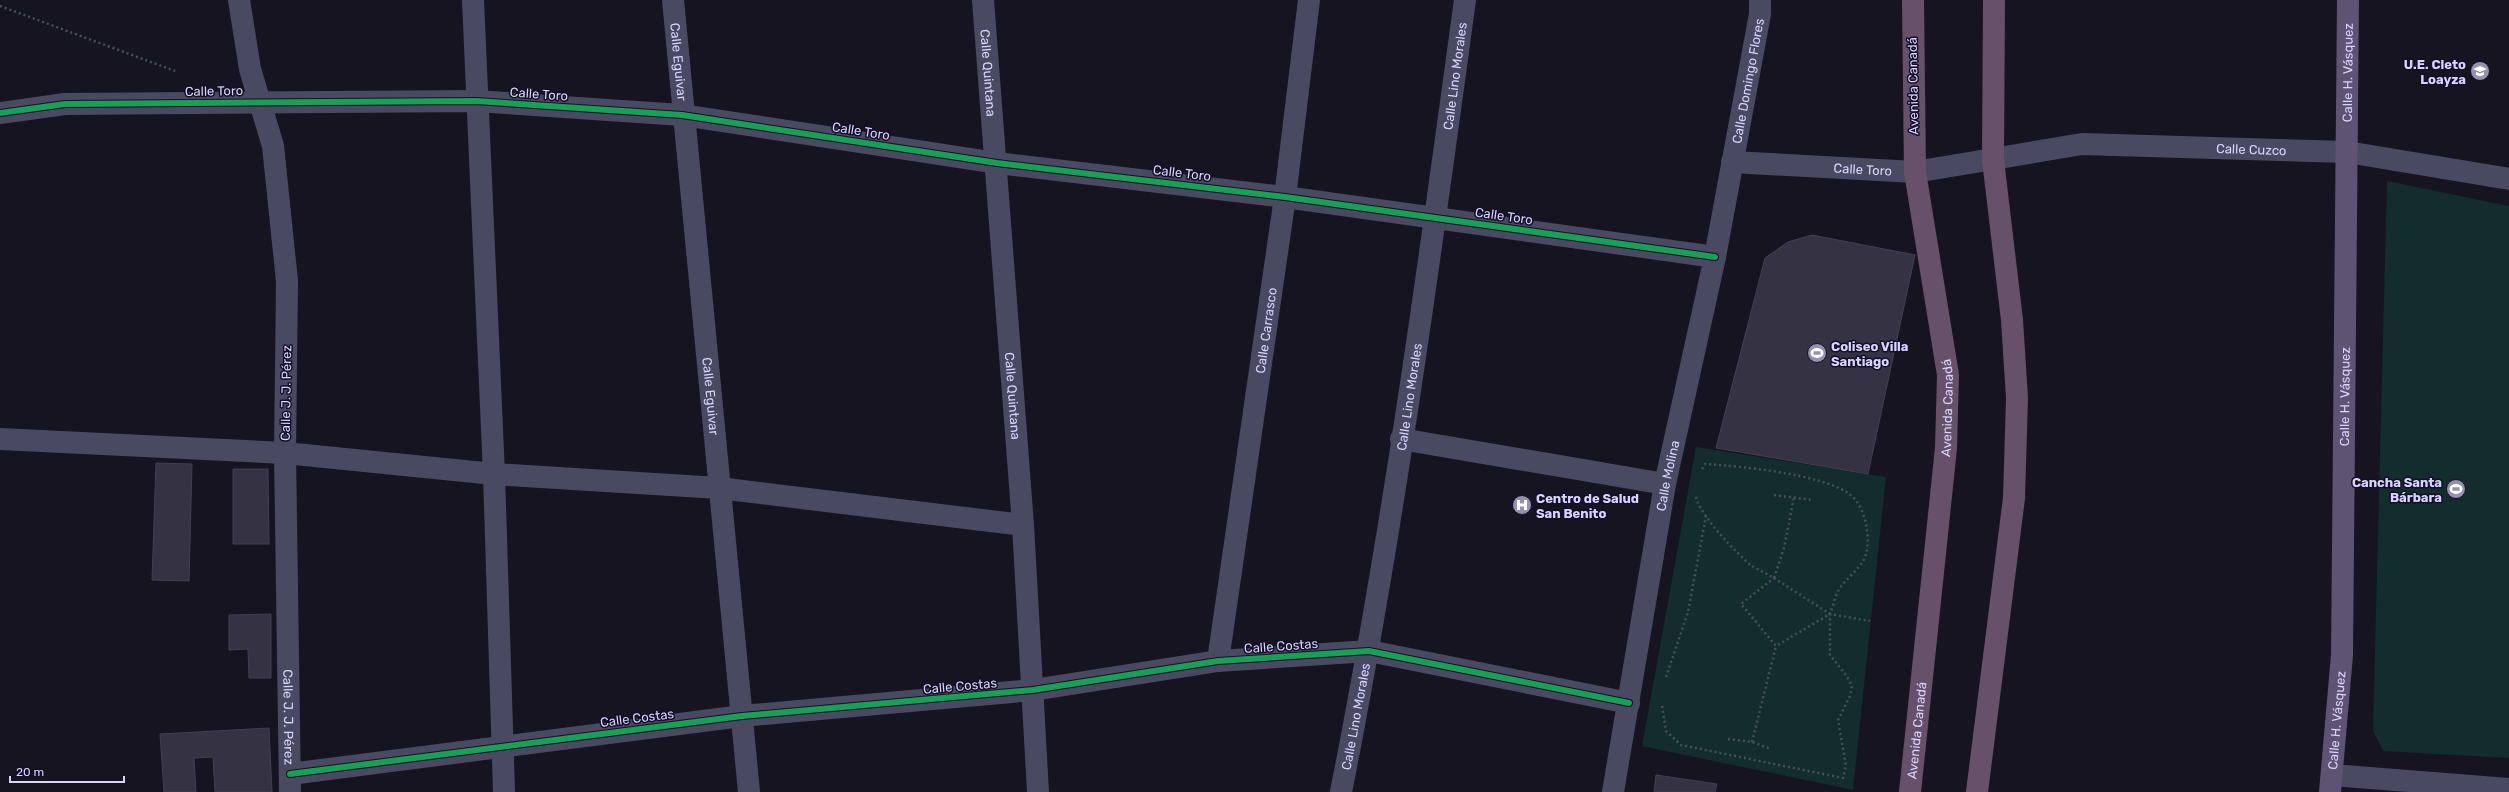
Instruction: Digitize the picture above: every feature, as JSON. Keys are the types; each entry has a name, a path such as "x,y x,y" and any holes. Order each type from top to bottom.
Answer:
{"highway":[{"name":"Avenida Canadá","path":"1910,792 1946,448 1948,375 1915,172 1912,0"},
{"path":"1977,792 2014,498 2017,398 2012,320 1993,160 1994,0"}],"main road":[{"name":"Calle H. Vásquez","path":"2331,783 2342,655 2348,0"}],"street":[{"name":"Calle J. J. Pérez","path":"239,0 250,69 273,146 287,281 285,453 290,783"},
{"path":"472,0 494,474 504,792"},
{"name":"Calle Eguivar","path":"673,0 682,115 749,792"},
{"name":"Calle Quintana","path":"983,0 1023,525 1038,792"},
{"name":"Calle Carrasco","path":"1218,661 1286,196 1309,0"},
{"name":"Calle Lino Morales","path":"1341,792 1369,651 1435,217 1465,0"},
{"name":"Calle Domingo Flores","path":"1732,162 1760,14 1760,0"},
{"name":"Calle Toro","path":"0,113 65,104 476,101 682,115 996,163 1286,196 1715,257"},
{"name":"Calle Cuzco","path":"1993,160 2082,144 2347,152 2509,178"},
{"name":"Calle Toro","path":"1732,162 1915,172 1993,160"},
{"name":"Calle Molina","path":"1614,792 1664,484 1715,257 1732,162"},
{"path":"1401,439 1664,484"},
{"path":"0,440 285,453 494,474 719,488 1023,525"},
{"name":"Calle Costas","path":"290,783 502,746 742,716 1033,690 1218,661 1369,651 1629,703"},
{"path":"2331,783 2509,789"}],"path":[{"path":"0,6 178,72"},
{"path":"1662,703 1662,715 1666,731 1681,745 1843,778 1846,766 1838,720 1850,696 1852,686 1846,675 1830,655 1830,614 1838,591 1866,556 1869,534 1860,509 1848,493 1815,480 1752,468 1704,464 1700,476"},
{"path":"1696,493 1696,499 1706,516 1752,565 1830,614 1870,621"},
{"path":"1774,495 1794,496 1813,500"},
{"path":"1776,646 1741,604 1774,578 1784,548 1794,496"},
{"path":"1665,683 1688,612 1706,516"},
{"path":"1752,742 1776,646 1830,614"},
{"path":"1728,739 1752,742 1771,749"}],"green space":[{"name":"Cancha Santa Bárbara","path":"2387,181 2509,206 2509,758 2383,751 2373,730"},
{"path":"1696,447 1886,477 1853,790 1642,746"}],"building":[{"name":"Coliseo Villa Santiago","path":"1812,235 1915,255 1868,474 1716,448 1765,258 1788,242"},
{"path":"156,463 192,464 189,581 152,580"},
{"path":"233,469 268,469 269,544 233,544"},
{"path":"271,614 271,678 249,678 248,649 229,650 229,615"},
{"path":"269,728 272,792 215,792 213,757 194,758 196,792 164,792 160,734"},
{"path":"1656,775 1717,784 1715,792 1654,792"}],"cycle path":[{"path":"0,113 65,104 476,101 682,115 997,163 1285,197 1715,257"},
{"path":"290,774 742,716 1033,690 1218,661 1369,651 1629,703"}],"place":[{"name":"U.E. Cleto Loayza","path":"2480,71"},
{"name":"Coliseo Villa Santiago","path":"1817,353"},
{"name":"Cancha Santa Bárbara","path":"2456,489"},
{"name":"Centro de Salud San Benito","path":"1522,505"}]}
